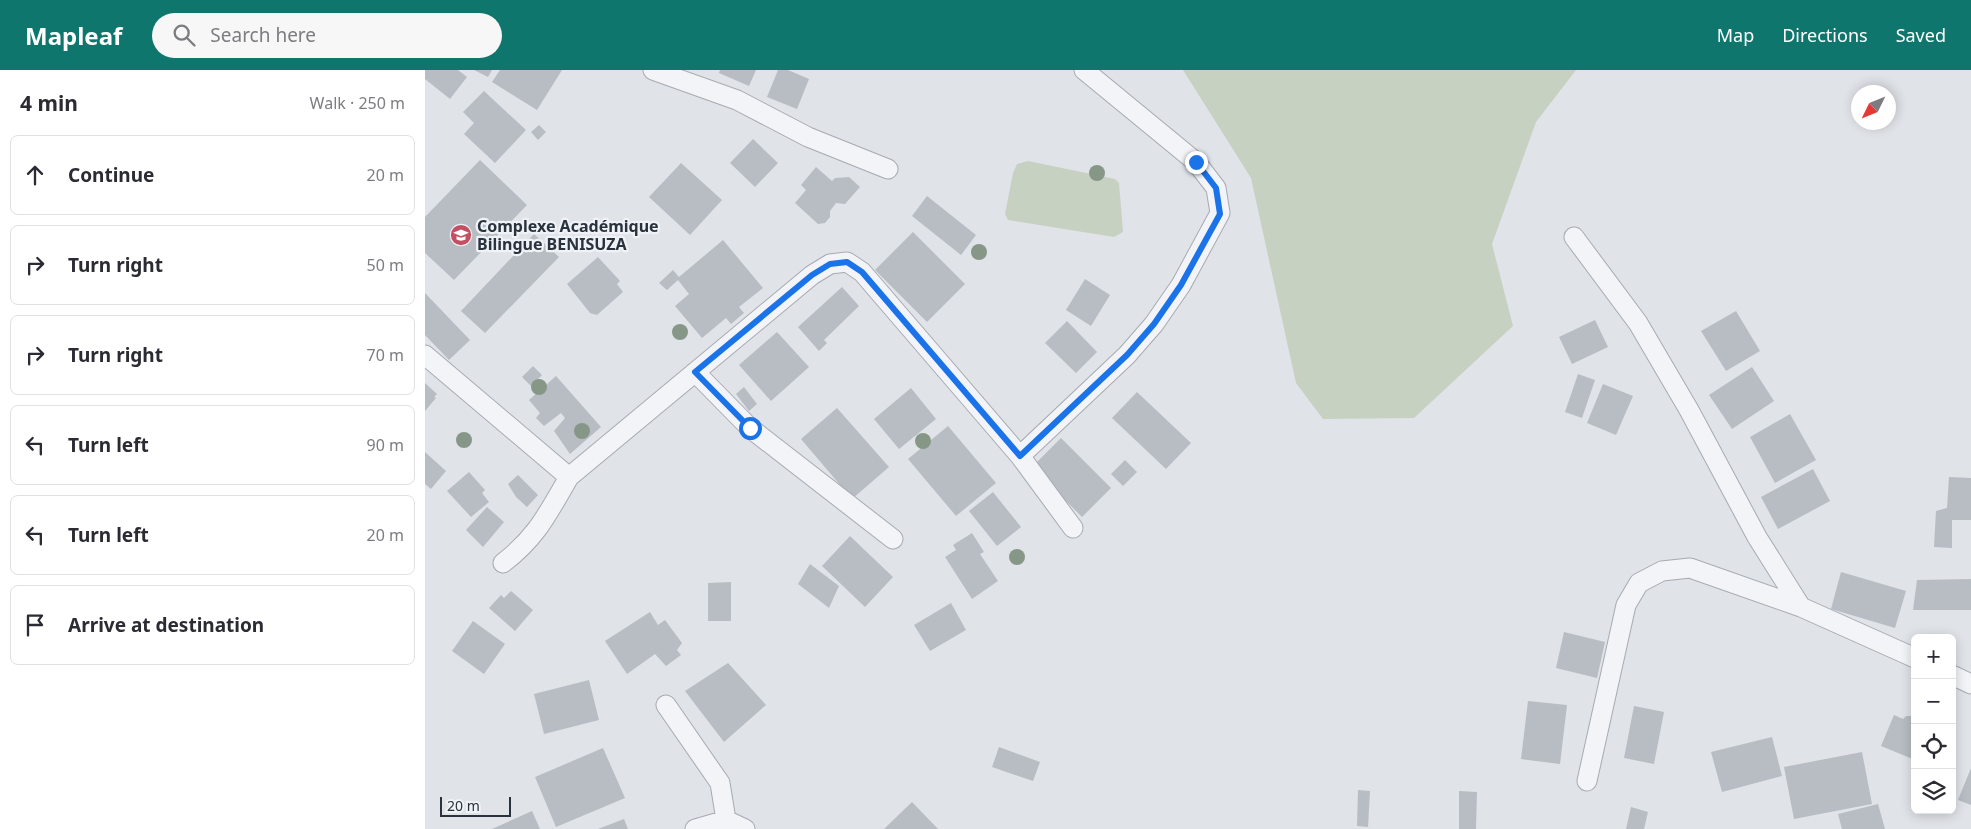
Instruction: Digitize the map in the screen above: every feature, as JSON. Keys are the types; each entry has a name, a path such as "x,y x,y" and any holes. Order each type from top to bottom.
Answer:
{"street":[{"path":"653,70 737,100 808,137 888,169"},
{"path":"1020,456 1127,355 1154,324 1181,285 1220,214 1216,188 1196,162 1084,70"},
{"path":"1574,238 1638,323 1689,410 1757,537 1801,607"},
{"path":"503,563 529,542 569,477 812,275 830,264 847,262 862,272 1020,456 1073,528"},
{"path":"425,355 569,477"},
{"path":"695,372 750,428 893,539"},
{"path":"1587,781 1626,605 1639,583 1662,571 1690,568 1801,607 1911,656"},
{"path":"1956,677 1971,684"},
{"path":"666,705 720,783 726,820"},
{"path":"695,829 726,820 745,829"}],"green space":[{"path":"1183,70 1576,70 1536,122 1492,244 1513,326 1414,418 1323,419 1296,383 1251,178"},
{"path":"1028,161 1115,179 1119,183 1123,232 1114,237 1008,220 1005,214 1013,173 1017,164"}],"building":[{"path":"425,70 458,70 467,77 450,99 425,79"},
{"path":"474,70 492,70 488,77"},
{"path":"500,70 562,70 537,110 492,82"},
{"path":"720,70 756,70 749,86 719,73"},
{"path":"778,70 788,70 809,79 797,109 767,97"},
{"path":"484,91 526,130 495,163 464,134 474,123 463,112"},
{"path":"539,125 546,132 538,140 531,132"},
{"path":"753,139 778,163 755,187 730,163"},
{"name":"Complexe Académique Bilingue BENISUZA","path":"480,160 527,205 454,280 425,253 425,217"},
{"path":"681,163 722,200 690,235 649,197"},
{"path":"816,167 832,181 835,178 849,177 860,187 845,204 836,203 825,223 818,224 795,203 806,190 801,185"},
{"path":"927,196 976,235 961,255 912,216"},
{"path":"913,232 965,284 927,322 875,270"},
{"path":"534,234 559,257 485,333 461,311"},
{"path":"723,240 763,288 739,307 744,313 731,324 726,318 702,338 675,306 689,294 678,280 667,290 659,283 673,270 679,277"},
{"path":"598,257 620,281 617,284 623,292 597,315 590,313 567,284"},
{"path":"1085,279 1110,295 1091,326 1066,310"},
{"path":"842,287 859,306 824,340 827,343 819,351 798,327"},
{"path":"425,293 470,340 449,360 425,335"},
{"path":"1736,311 1760,351 1726,371 1701,331"},
{"path":"1595,320 1608,347 1572,364 1559,337"},
{"path":"1067,321 1097,352 1076,373 1045,343"},
{"path":"777,332 809,367 771,401 739,365"},
{"path":"533,366 542,375 531,386 522,377"},
{"path":"1752,367 1774,401 1732,429 1709,395"},
{"path":"1578,374 1595,380 1582,418 1565,412"},
{"path":"556,376 601,427 570,454 554,431 565,418 561,413 544,426 536,418 540,413 529,400"},
{"path":"425,383 437,394 425,411"},
{"path":"1603,384 1633,396 1616,435 1587,423"},
{"path":"744,387 757,404 749,411 736,394"},
{"path":"911,388 936,419 899,449 874,419"},
{"path":"1137,392 1191,443 1166,469 1112,418"},
{"path":"837,408 889,467 852,499 801,439"},
{"path":"1790,414 1816,460 1775,483 1750,437"},
{"path":"948,426 996,483 956,516 908,459"},
{"path":"1061,438 1111,488 1082,517 1032,467"},
{"path":"425,452 446,471 431,489 425,484"},
{"path":"1125,460 1137,472 1123,486 1111,474"},
{"path":"1813,469 1830,501 1778,529 1761,497"},
{"path":"469,472 485,490 482,493 489,502 471,517 447,491"},
{"path":"518,475 538,495 527,507 516,497 508,484"},
{"path":"1949,477 1971,478 1971,520 1952,520 1952,548 1934,547 1936,511 1947,508"},
{"path":"993,492 1021,527 997,546 969,511"},
{"path":"487,507 504,522 483,547 466,530"},
{"path":"972,533 984,552 980,554 998,581 972,599 945,557 956,550 953,545"},
{"path":"850,536 893,577 865,607 822,566"},
{"path":"810,564 839,586 829,608 798,584"},
{"path":"1841,572 1906,591 1895,628 1831,609"},
{"path":"1971,579 1971,610 1913,610 1917,580"},
{"path":"731,582 731,621 708,621 708,583"},
{"path":"511,591 533,610 515,631 489,608 501,595 504,598"},
{"path":"951,603 966,630 930,651 914,625"},
{"path":"650,612 658,625 665,620 682,643 677,650 681,655 666,666 655,654 627,674 605,641"},
{"path":"473,621 505,644 484,674 452,651"},
{"path":"1564,632 1605,642 1597,678 1556,668"},
{"path":"728,663 766,705 724,742 685,691"},
{"path":"589,680 599,720 544,734 534,694"},
{"path":"1528,701 1567,705 1560,764 1521,759"},
{"path":"1634,706 1664,712 1654,764 1624,758"},
{"path":"1894,715 1903,719 1906,716 1911,716 1911,758 1881,746"},
{"path":"1772,737 1782,776 1722,792 1711,752"},
{"path":"999,747 1040,762 1033,781 992,767"},
{"path":"603,748 625,798 556,827 535,777"},
{"path":"1862,752 1872,804 1794,819 1784,767"},
{"path":"1971,768 1971,805 1958,800"},
{"path":"1358,790 1370,791 1368,827 1357,826"},
{"path":"1459,791 1477,792 1476,829 1459,829"},
{"path":"912,802 938,829 884,829"},
{"path":"1878,804 1885,829 1842,829 1838,814"},
{"path":"1631,807 1648,812 1644,829 1626,829"},
{"path":"532,811 540,829 492,829"},
{"path":"624,819 628,829 598,829"}],"place":[{"name":"Complexe Académique Bilingue BENISUZA","path":"461,235"}],"route":[{"path":"750,428 695,372 812,275 830,264 847,262 862,272 1020,456 1127,355 1154,324 1181,285 1220,214 1216,188 1196,162"}]}
